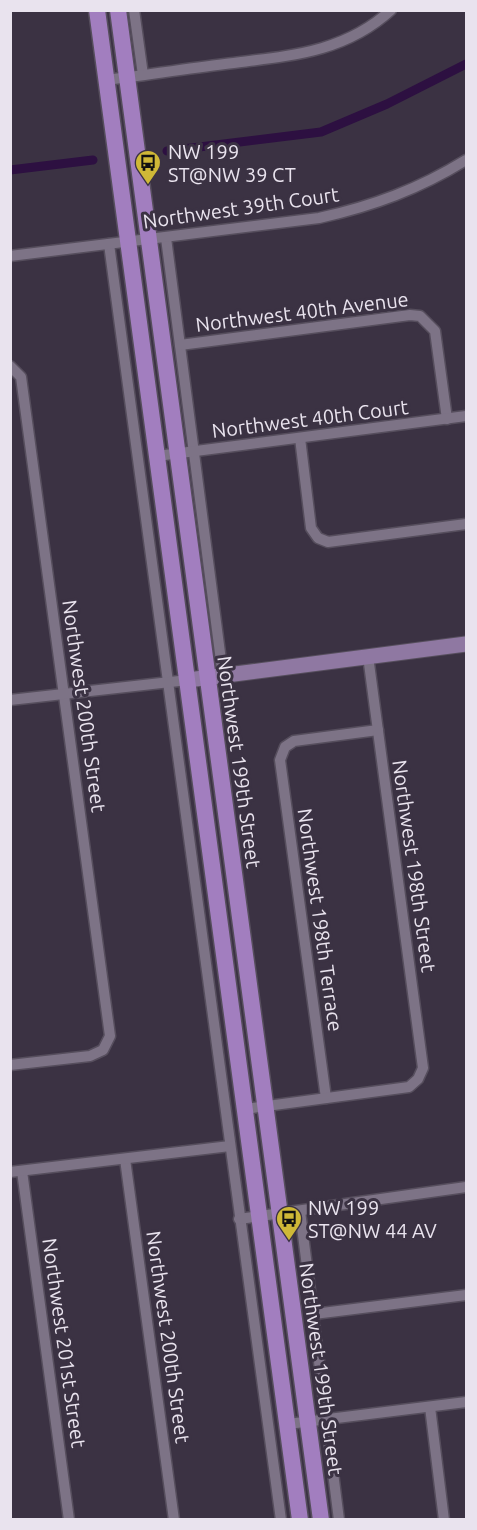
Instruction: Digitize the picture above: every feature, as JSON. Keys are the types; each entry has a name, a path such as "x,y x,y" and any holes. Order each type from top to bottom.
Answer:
{"main road":[{"name":"Northwest 199th Street","path":"97,10 300,1520"},
{"name":"Northwest 199th Street","path":"117,10 135,76 147,240 177,454 215,677 264,1106 321,1520"}],"street":[{"path":"134,10 135,76"},
{"path":"375,10 377,23"},
{"path":"107,80 312,52 352,38 377,23 391,10"},
{"name":"Northwest 39th Court","path":"10,256 319,218 402,195 466,160"},
{"path":"166,238 195,452 215,677"},
{"path":"109,244 280,1520"},
{"name":"Northwest 40th Avenue","path":"180,345 410,315 420,316 428,321 435,331 447,419"},
{"name":"Northwest 200th Street","path":"10,1065 90,1056 103,1050 110,1036 21,377 12,367"},
{"name":"Northwest 40th Court","path":"158,456 466,417"},
{"path":"300,438 311,528 318,538 328,542 466,524"},
{"path":"10,700 168,683 466,644"},
{"name":"Northwest 198th Street","path":"326,1098 409,1088 418,1079 423,1068 368,656"},
{"name":"Northwest 198th Terrace","path":"326,1098 280,760 285,747 294,741 378,730"},
{"path":"245,1109 326,1098"},
{"path":"10,1172 230,1146"},
{"name":"Northwest 200th Street","path":"125,1159 174,1520"},
{"name":"Northwest 201st Street","path":"22,1171 69,1520"},
{"path":"239,1219 466,1187"},
{"path":"300,1211 339,1520"},
{"path":"314,1314 466,1295"},
{"path":"288,1424 466,1402"},
{"path":"430,1407 444,1520"}],"waterway":[{"path":"167,151 321,132 387,104 466,64"},
{"path":"10,170 93,160"}],"place":[{"name":"NW 199 ST@NW 39 CT","path":"148,186"},
{"name":"NW 199 ST@NW 44 AV","path":"289,1242"}]}
